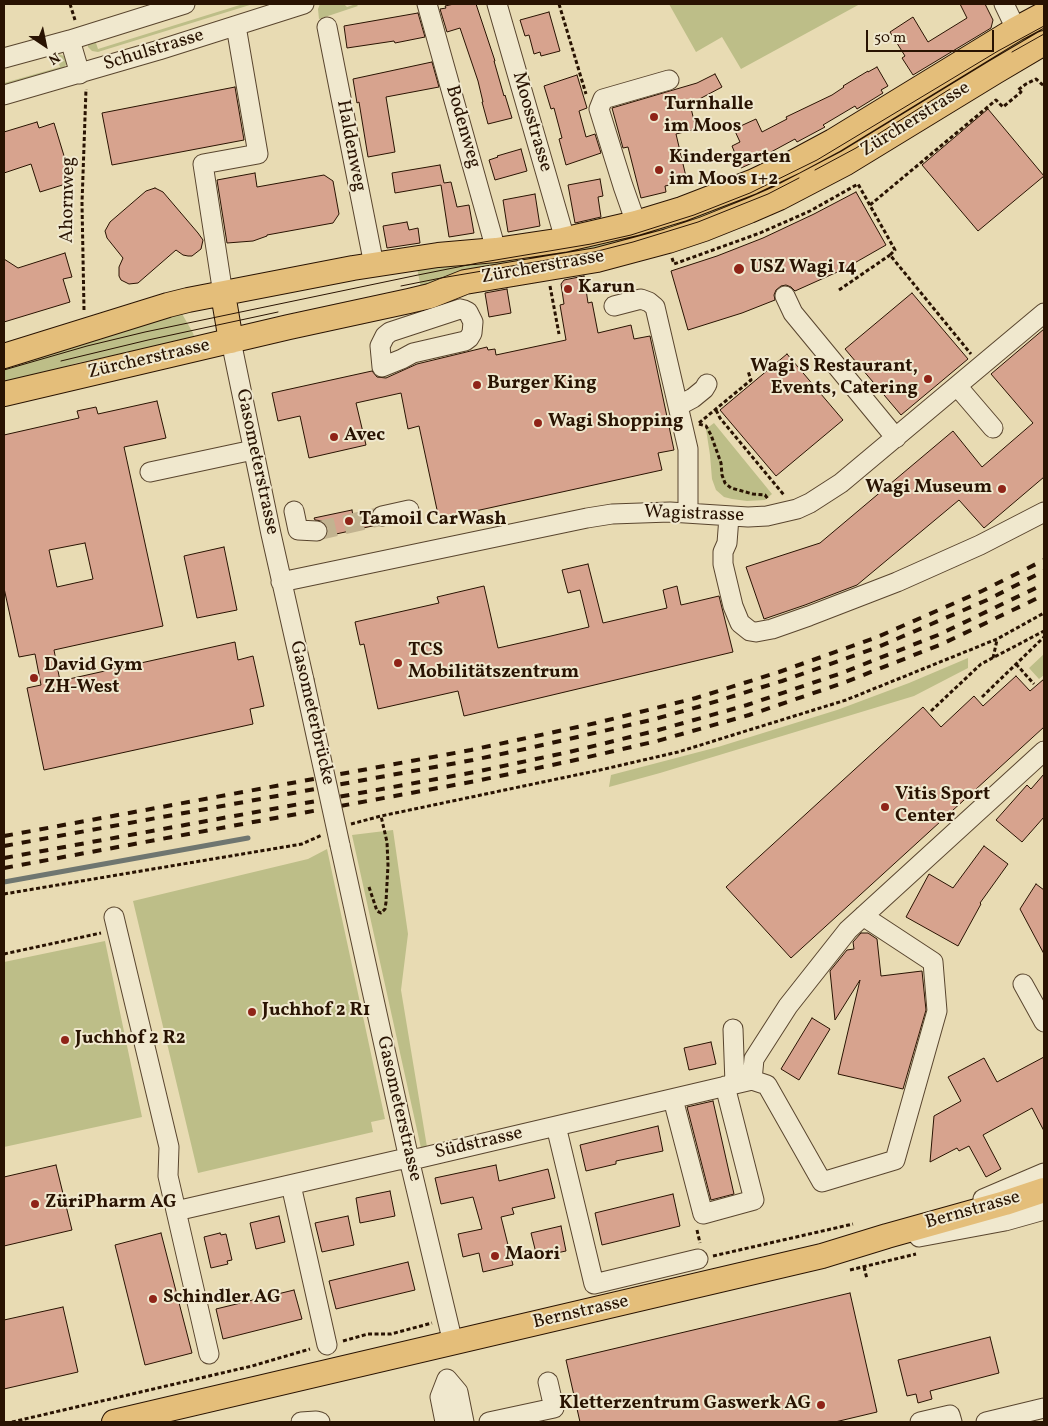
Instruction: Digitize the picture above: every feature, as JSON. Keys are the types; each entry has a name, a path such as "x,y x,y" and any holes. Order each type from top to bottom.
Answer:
{"main road":[{"name":"Zürcherstrasse","path":"4,356 168,305 353,268 438,255 496,250 563,240 636,223 682,209 743,186 833,141 1016,29 1044,14"},
{"name":"Zürcherstrasse","path":"4,394 289,327 410,301 430,296 465,282 597,260 704,229 750,211 820,177 1044,43"},
{"path":"223,294 232,341"},
{"name":"Bernstrasse","path":"114,1422 822,1256 1044,1190"}],"street":[{"path":"4,58 73,33 185,4"},
{"name":"Schulstrasse","path":"4,95 84,79 304,4"},
{"name":"Bodenweg","path":"427,4 496,250"},
{"name":"Moosstrasse","path":"497,4 562,229 563,240"},
{"path":"1004,4 1016,29"},
{"path":"223,294 203,164 258,154 236,26"},
{"name":"Haldenweg","path":"327,27 374,265"},
{"path":"73,33 84,79"},
{"path":"636,223 599,109 603,99 669,80"},
{"path":"785,296 793,313 896,438"},
{"path":"614,306 641,299 655,307 688,449 688,512"},
{"path":"460,309 471,316 473,322 472,333 465,341 454,344 413,353 382,367 380,346 385,336 390,332 460,309"},
{"name":"Wagistrasse","path":"281,582 593,517 627,512 688,512 730,517 767,516 783,513 810,503 841,483 1044,313"},
{"name":"Gasometerstrasse","path":"232,341 281,582"},
{"path":"678,406 699,394 707,384"},
{"path":"957,386 993,428"},
{"path":"150,472 253,450"},
{"path":"382,516 409,510"},
{"path":"294,512 298,530 317,531"},
{"path":"730,517 727,543 723,549 723,557 733,606 740,623 750,631 756,632 772,629 809,616 897,582 980,545 1044,512"},
{"name":"Gasometerbrücke","path":"281,582 340,845"},
{"path":"737,1084 788,1006 848,930 1044,751"},
{"name":"Gasometerstrasse","path":"340,845 409,1159 453,1343"},
{"path":"737,1084 767,1085 822,1182 895,1160 937,1011 933,962 863,916"},
{"path":"115,923 169,1147 168,1176 209,1354"},
{"path":"1023,984 1044,1022"},
{"path":"673,1099 703,1214 754,1200 737,1084 733,1029"},
{"name":"Südstrasse","path":"176,1211 398,1160 420,1158 737,1084"},
{"path":"556,1126 594,1284 701,1259"},
{"path":"887,1236 998,1194 1044,1173"},
{"path":"291,1185 327,1345"},
{"path":"822,1256 1005,1221 1044,1210"},
{"path":"445,1422 440,1398 447,1379 458,1392 464,1422"},
{"path":"489,1422 554,1408 548,1382"},
{"path":"986,1422 1044,1408"},
{"path":"920,1422 950,1415 952,1422"},
{"path":"301,1422 320,1422"}],"path":[{"path":"70,4 73,33"},
{"path":"559,4 590,107 599,109"},
{"name":"Ahornweg","path":"84,79 82,203 84,317"},
{"path":"870,205 996,100 1003,107 1021,92 1018,90 1026,84 1036,80 1044,86"},
{"path":"674,264 760,233 810,211 858,184 896,250 839,290"},
{"path":"760,233 762,238"},
{"path":"890,255 971,354"},
{"path":"548,278 559,334"},
{"path":"748,371 751,380 698,424 706,426 711,435 721,463 725,483 731,488 742,492 765,495 771,503"},
{"path":"716,410 720,418 778,489"},
{"path":"678,752 846,700 997,640 1044,614"},
{"path":"930,711 981,664 1044,631"},
{"path":"982,697 1044,637"},
{"path":"994,658 997,640"},
{"path":"1016,664 1034,684"},
{"path":"346,871 362,873 367,880 376,911 381,912 385,910 388,865 387,842 381,816"},
{"path":"4,954 115,923"},
{"path":"703,1214 695,1221 701,1259 858,1222"},
{"path":"864,1267 867,1279"},
{"path":"12,1422 252,1366 368,1334 391,1334 447,1319"}],"green space":[{"path":"243,4 253,4 98,52 92,51 88,47 88,44 94,37 98,49"},
{"path":"320,4 344,4 347,7 356,4 358,6 319,19 318,9"},
{"path":"669,4 860,4 741,69 722,37 696,52"},
{"path":"1044,20 1044,39 866,146 704,224 422,293 416,263 654,224"},
{"path":"56,55 64,56 67,63 64,68 4,86 4,83 60,67"},
{"path":"181,312 193,333 194,336 191,339 77,363 4,385 4,362"},
{"path":"714,423 772,494 765,500 747,501 732,499 724,497 716,490 712,479 706,429"},
{"path":"1044,654 1044,675 1039,679 1029,668"},
{"path":"968,658 968,668 914,696 609,787 611,775 718,747 837,710"},
{"path":"393,830 408,934 401,990 427,1147 421,1148 352,835"},
{"name":"Juchhof 2 R1","path":"327,849 385,1119 371,1122 373,1132 198,1173 133,901 308,859"},
{"name":"Juchhof 2 R2","path":"105,941 142,1117 4,1147 4,962"}],"building":[{"path":"454,4 476,4 512,118 488,124 478,81 460,28 447,32 440,9"},
{"path":"960,4 985,4 993,20 991,28 913,75 902,58 905,56 890,32 913,17 928,42 967,18"},
{"path":"549,12 560,51 541,56 540,52 534,54 529,35 525,36 520,20"},
{"path":"418,13 425,37 395,43 394,41 347,48 344,26"},
{"path":"432,62 439,87 386,97 395,152 368,157 359,102 357,103 353,79"},
{"path":"877,67 888,86 881,90 883,93 857,109 855,106 823,125 825,127 797,142 795,139 771,152 772,154 741,168 732,146 740,142 734,129 756,119 762,132 787,119 786,117 832,95 843,86"},
{"name":"Turnhalle im Moos","path":"715,74 722,87 690,104 696,129 676,134 687,181 665,186 666,192 641,198 628,147 623,148 612,108 697,83"},
{"path":"577,75 587,108 579,111 586,137 595,134 601,153 566,165 559,139 562,138 554,108 551,109 544,86"},
{"path":"235,87 244,140 112,165 102,113"},
{"path":"988,109 1044,176 978,231 922,165"},
{"path":"37,122 39,128 54,123 72,182 40,192 31,164 4,173 4,132"},
{"path":"521,149 527,171 495,180 489,160"},
{"path":"440,165 444,183 451,182 457,207 469,205 474,233 449,237 441,185 395,193 392,173"},
{"path":"255,173 257,187 324,175 333,181 339,214 333,223 267,235 253,241 227,243 217,180"},
{"path":"600,179 603,196 598,197 601,217 575,223 568,185"},
{"path":"155,188 163,192 198,233 203,240 201,249 192,256 183,255 176,250 138,283 129,284 121,280 119,276 119,267 123,258 107,238 105,231 110,222 146,191"},
{"path":"856,192 886,245 844,269 795,291 786,285 781,286 776,290 775,300 742,313 688,330 671,271 763,238"},
{"path":"535,194 540,226 508,232 503,200"},
{"path":"407,222 409,230 418,228 420,243 387,248 383,226"},
{"path":"65,253 72,277 63,279 70,302 4,322 4,259 18,268"},
{"name":"Wagi Shopping","path":"584,276 588,303 592,302 598,333 631,325 634,339 650,336 674,450 658,453 662,470 439,519 419,426 408,429 401,393 356,403 366,445 309,458 300,416 278,421 272,393 372,371 377,377 386,378 417,364 487,347 488,350 495,349 496,355 566,340 560,305 564,304 561,284 564,280"},
{"path":"507,289 511,313 489,317 485,293"},
{"path":"912,293 968,359 901,415 845,349"},
{"path":"1044,329 1044,477 984,528 959,500 857,585 764,619 746,567 820,543 953,431 982,467 1033,423 991,374"},
{"path":"787,354 843,420 776,476 720,410"},
{"path":"157,401 166,438 124,447 163,626 54,650 60,681 235,642 238,660 253,656 264,706 250,709 253,724 44,770 27,688 41,685 35,654 19,657 4,588 4,435 79,418 77,411 96,407 98,414","holes":["85,543 93,579 57,587 49,550"]},
{"name":"Tamoil CarWash","path":"352,510 353,516 372,512 371,519 377,525 327,536 327,525 323,521 315,520 314,518"},
{"path":"224,547 237,610 197,618 184,556"},
{"path":"588,564 603,623 667,608 663,590 677,586 681,605 719,596 733,652 464,716 458,691 378,709 364,644 360,645 355,622 439,603 437,597 484,586 498,648 589,627 580,590 568,593 562,570"},
{"name":"Vitis Sport Center","path":"1016,676 1030,691 1044,679 1044,727 791,958 726,887 923,707 941,727 974,696 983,706"},
{"path":"1044,774 1044,817 1022,842 996,820 1027,785 1031,789"},
{"path":"984,846 1008,864 980,903 958,946 906,917 929,874 953,888"},
{"path":"1036,884 1044,890 1044,954 1020,909"},
{"path":"861,933 868,933 877,939 881,976 922,971 926,1010 903,1089 838,1074 860,980 835,1020 830,971 847,950 854,949 853,942"},
{"path":"812,1018 830,1029 799,1080 781,1069"},
{"path":"711,1042 716,1064 689,1070 684,1048"},
{"path":"1044,1057 1044,1131 1032,1108 983,1135 1001,1169 986,1177 969,1146 959,1151 957,1148 930,1162 934,1116 961,1101 948,1077 984,1058 997,1082"},
{"path":"713,1101 734,1194 711,1200 687,1107"},
{"path":"658,1126 663,1151 616,1161 616,1164 586,1171 580,1145"},
{"name":"ZüriPharm AG","path":"56,1165 72,1230 4,1246 4,1177"},
{"path":"496,1165 499,1181 548,1169 555,1198 512,1208 514,1214 501,1217 513,1265 483,1272 479,1253 463,1257 458,1234 482,1229 473,1197 441,1204 435,1178"},
{"path":"390,1191 395,1216 360,1223 356,1198"},
{"path":"673,1194 680,1226 602,1245 595,1213"},
{"path":"279,1216 285,1242 256,1249 250,1223"},
{"path":"348,1216 354,1245 322,1252 315,1223"},
{"path":"561,1226 566,1251 537,1257 531,1233"},
{"name":"Schindler AG","path":"161,1233 192,1353 145,1365 115,1245"},
{"path":"220,1233 221,1235 226,1234 232,1260 227,1261 228,1264 211,1268 204,1237"},
{"path":"408,1262 415,1290 336,1309 329,1281"},
{"path":"294,1290 302,1319 223,1339 216,1309"},
{"path":"850,1293 877,1412 835,1422 580,1422 566,1360"},
{"path":"63,1307 78,1372 4,1389 4,1320"},
{"path":"990,1337 999,1373 930,1391 932,1399 918,1403 916,1394 907,1396 898,1360"}],"waterway":[{"path":"4,882 248,838"}],"tunnel":[{"path":"317,531 382,516"}],"tram line":[{"path":"4,370 87,346 145,332 478,263 591,244 631,235 694,215 750,193 817,160 998,51 1044,26"},
{"path":"1012,52 1044,34"},
{"path":"815,170 856,148 950,89"},
{"path":"401,286 594,252 633,242 698,222 768,194 799,178"},
{"path":"61,361 278,312"}],"railway":[{"path":"4,836 471,750 596,723 696,698 779,672 875,638 982,591 1044,560"},
{"path":"4,846 473,760 651,720 782,681 878,647 987,600 1044,571"},
{"path":"4,858 475,772 655,731 747,705 839,674 938,635 1044,584"},
{"path":"4,868 476,781 657,741 749,715 843,683 942,644 1044,595"}],"place":[{"name":"Turnhalle im Moos","path":"654,117"},
{"name":"Kindergarten im Moos 1+2","path":"659,170"},
{"name":"USZ Wagi 14","path":"739,269"},
{"name":"Karun","path":"568,289"},
{"name":"Wagi S Restaurant, Events, Catering","path":"928,379"},
{"name":"Burger King","path":"477,385"},
{"name":"Wagi Shopping","path":"538,423"},
{"name":"Avec","path":"334,437"},
{"name":"Wagi Museum","path":"1002,489"},
{"name":"Tamoil CarWash","path":"349,521"},
{"name":"TCS Mobilitätszentrum","path":"398,663"},
{"name":"David Gym ZH-West","path":"34,678"},
{"name":"Vitis Sport Center","path":"885,807"},
{"name":"Juchhof 2 R1","path":"252,1012"},
{"name":"Juchhof 2 R2","path":"65,1040"},
{"name":"ZüriPharm AG","path":"35,1204"},
{"name":"Maori","path":"495,1256"},
{"name":"Schindler AG","path":"153,1299"},
{"name":"Kletterzentrum Gaswerk AG","path":"821,1405"}]}
